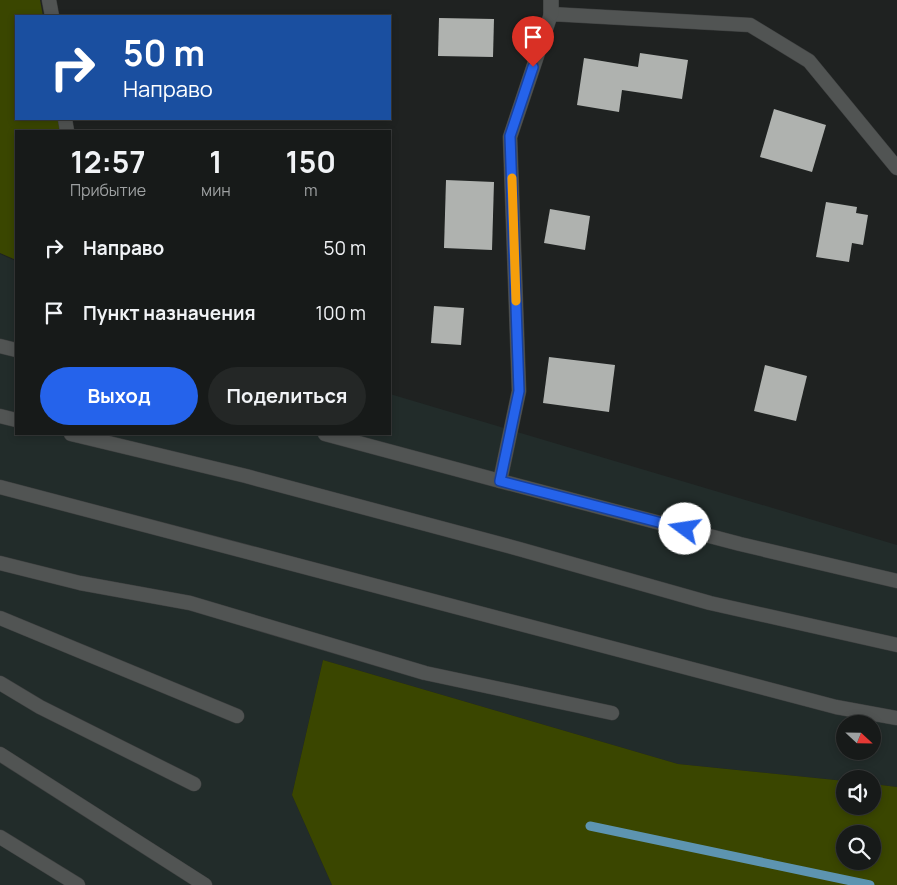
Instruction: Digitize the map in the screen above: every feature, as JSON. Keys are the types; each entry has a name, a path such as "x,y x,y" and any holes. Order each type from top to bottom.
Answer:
{"lane":[{"path":"49,0 52,15"},
{"path":"500,481 519,391 510,136 551,7 750,26 809,60 897,168"},
{"path":"0,346 15,350"},
{"path":"0,416 15,420"},
{"path":"76,435 246,476 453,531 710,603 897,645"},
{"path":"329,435 740,544 897,581"},
{"path":"0,487 836,707 897,718"},
{"path":"0,563 80,583 190,604 425,673 612,713"},
{"path":"0,618 237,716"},
{"path":"0,683 40,707 194,784"},
{"path":"0,754 205,885"},
{"path":"0,837 78,885"}],"shaded area":[{"path":"0,254 15,261 15,435 391,435 391,394 897,545 897,787 881,785 881,770 836,770 836,780 678,764 323,660 292,795 332,885 0,885"}],"green space":[{"path":"0,0 40,0 43,15 15,15 15,120 61,120 63,130 15,130 15,260 0,253"},
{"path":"323,660 678,764 836,780 836,815 881,815 881,785 897,787 897,885 332,885 292,795"}],"building":[{"path":"439,18 494,19 493,57 438,56"},
{"path":"640,53 688,60 682,99 622,90 619,112 577,105 584,58 638,67"},
{"path":"774,109 826,125 812,172 760,157"},
{"path":"446,180 494,182 492,250 444,248"},
{"path":"826,202 857,207 856,213 868,215 863,245 852,243 849,262 816,257"},
{"path":"550,209 590,216 585,250 544,243"},
{"path":"434,306 464,308 461,345 431,343"},
{"path":"549,357 615,365 609,412 543,403"},
{"path":"765,365 807,376 796,421 754,411"}],"waterway":[{"path":"590,826 870,885"}],"slow traffic":[{"path":"512,178 516,301"}],"route":[{"path":"533,67 510,136 519,391 500,481 685,529"}]}
